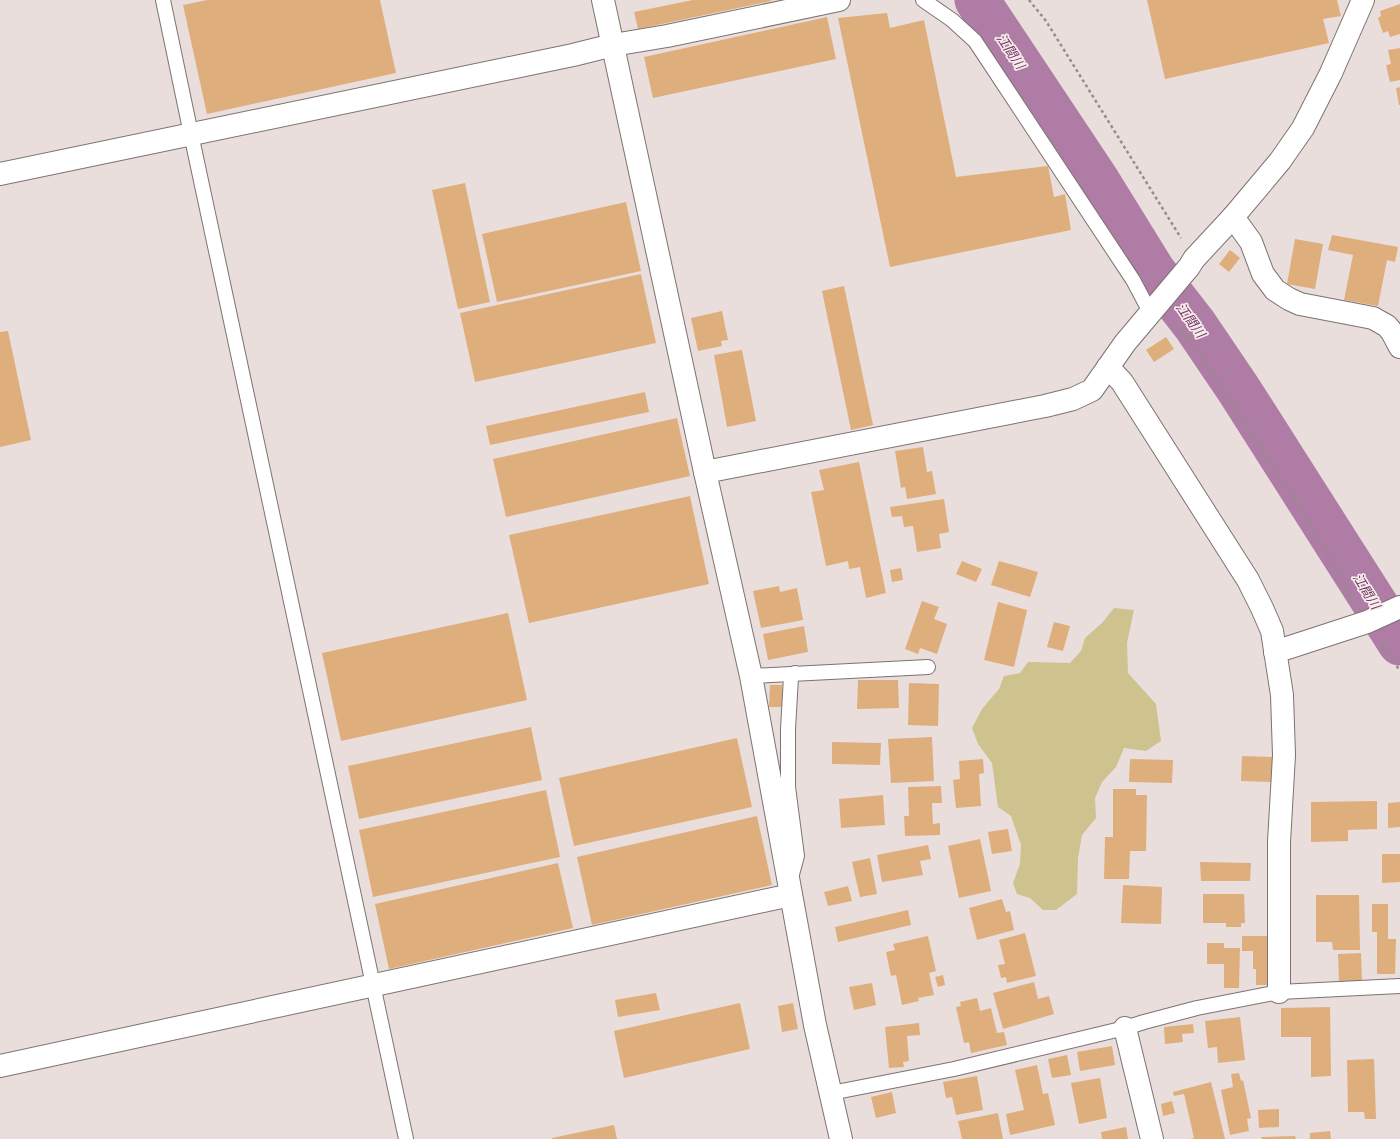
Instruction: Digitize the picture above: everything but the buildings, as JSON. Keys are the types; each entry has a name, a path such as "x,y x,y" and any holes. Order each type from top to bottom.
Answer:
{"street":[{"path":"603,0 705,472 751,676 816,1025 841,1139"},
{"path":"0,174 566,57 613,45 667,36 839,0"},
{"path":"705,472 1045,406 1073,399 1092,390 1125,343 1280,161 1303,128 1332,73 1363,0"},
{"path":"1233,217 1251,242 1263,274 1275,290 1300,304 1373,318 1387,326 1400,347"},
{"path":"1108,367 1122,382 1248,580 1272,631 1282,695 1284,755 1280,842 1278,992"},
{"path":"1275,652 1370,620 1399,607"},
{"path":"0,1066 373,985 790,890"},
{"path":"1125,1028 1152,1139"}],"lane":[{"path":"163,0 406,1139"},
{"path":"923,0 952,20 975,41 1133,280 1155,307"},
{"path":"751,676 928,667"},
{"path":"790,890 797,856 788,787 788,729 791,677 795,673"},
{"path":"831,1093 954,1069 1125,1028 1197,1008 1278,992 1400,986"}],"path":[{"path":"1029,0 1046,21 1192,263"},
{"path":"1155,307 1163,324 1171,324 1188,337 1307,519 1400,671"}],"shaded area":[{"path":"1114,608 1134,610 1127,643 1128,673 1156,704 1161,741 1146,751 1124,748 1116,767 1102,782 1095,798 1096,818 1082,835 1078,858 1077,894 1056,910 1043,910 1030,898 1017,894 1013,883 1020,864 1021,845 1011,816 998,807 992,763 978,744 972,728 982,709 999,689 1004,676 1020,673 1028,662 1070,663 1081,651 1085,638 1102,623"}],"waterway":[{"name":"江間川","path":"977,0 1098,182 1153,271 1195,325 1239,390 1400,643"}]}
